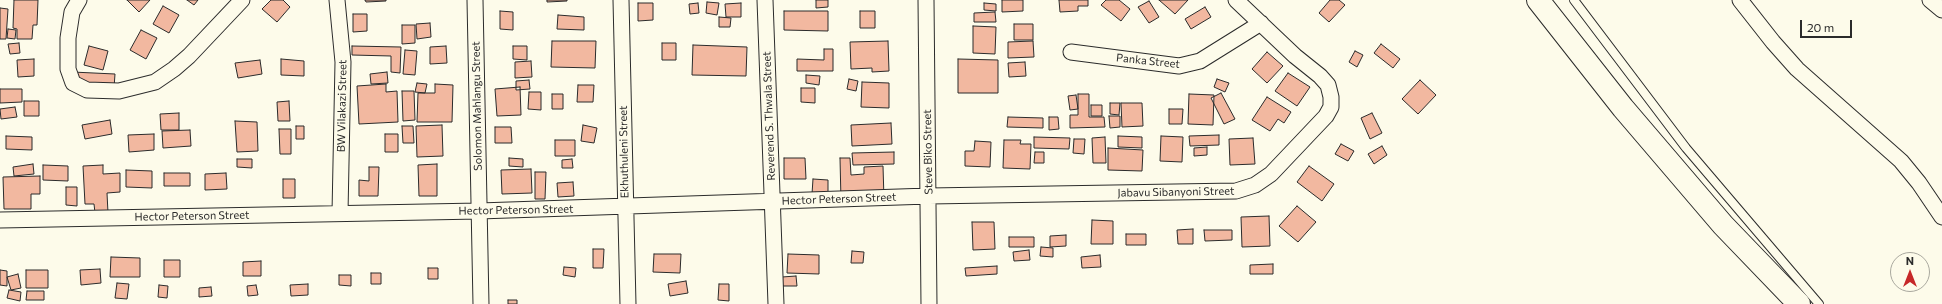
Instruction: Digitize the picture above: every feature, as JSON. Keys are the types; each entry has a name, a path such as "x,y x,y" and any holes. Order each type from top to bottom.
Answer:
{"highway":[{"path":"1538,0 1623,108 1723,225 1799,304"}],"street":[{"path":"79,0 72,12 68,38 68,69 73,83 87,90 119,91 154,82 174,69 190,56 242,0"},
{"name":"BW Vilakazi Street","path":"337,0 343,62 340,213"},
{"name":"Solomon Mahlangu Street","path":"475,0 481,304"},
{"name":"Ekhuthuleni Street","path":"620,0 628,304"},
{"name":"Reverend S. Thwala Street","path":"765,0 776,304"},
{"name":"Steve Biko Street","path":"926,0 929,304"},
{"name":"Jabavu Sibanyoni Street","path":"1031,194 1230,192 1255,185 1272,174 1326,116 1331,107 1331,97 1328,85 1320,76 1295,56 1236,0"},
{"path":"1740,0 1773,42 1798,68 1901,161 1919,183 1942,217"},
{"path":"1930,0 1942,10"},
{"name":"Panka Street","path":"1071,52 1179,66 1200,61 1261,23"},
{"name":"Hector Peterson Street","path":"0,220 479,211 1031,194"}],"lane":[{"path":"1574,0 1686,148 1819,304"}],"building":[{"path":"14,0 38,0 37,25 33,25 32,39 17,39 17,29 13,28"},
{"path":"127,0 150,0 139,12"},
{"path":"187,0 198,0 194,5"},
{"path":"271,0 283,0 290,7 277,22 262,9"},
{"path":"365,0 386,0 386,1 366,2"},
{"path":"547,0 567,0 567,1 547,2"},
{"path":"816,0 828,0 828,7 816,8"},
{"path":"1002,0 1023,0 1023,11 1002,12"},
{"path":"1059,0 1088,0 1088,6 1078,6 1078,11 1060,12"},
{"path":"1106,0 1119,0 1130,9 1121,21 1101,5"},
{"path":"1159,0 1188,0 1175,14"},
{"path":"1330,0 1339,0 1345,5 1329,22 1319,13"},
{"path":"1149,1 1159,17 1149,23 1138,7"},
{"path":"707,2 719,3 717,15 706,13"},
{"path":"638,3 653,3 653,20 638,21"},
{"path":"698,3 699,13 690,14 689,4"},
{"path":"741,3 741,17 726,17 725,4"},
{"path":"984,3 996,4 996,11 984,10"},
{"path":"163,6 179,15 169,33 153,24"},
{"path":"1205,7 1211,17 1191,29 1185,19"},
{"path":"0,8 8,9 6,39 0,39"},
{"path":"500,11 513,12 513,30 500,29"},
{"path":"784,11 828,11 828,31 784,30"},
{"path":"860,11 875,11 875,28 860,28"},
{"path":"995,12 996,22 974,22 974,13"},
{"path":"353,14 367,14 367,31 353,32"},
{"path":"558,15 584,17 584,30 557,29"},
{"path":"719,17 731,18 730,27 719,27"},
{"path":"430,23 431,37 417,39 416,24"},
{"path":"1014,24 1033,24 1033,40 1014,40"},
{"path":"402,25 415,25 415,43 402,44"},
{"path":"973,26 996,27 995,54 973,53"},
{"path":"8,29 16,30 15,39 7,38"},
{"path":"141,30 157,38 146,59 130,50"},
{"path":"552,41 596,41 595,68 551,67"},
{"path":"888,41 889,71 872,72 872,68 851,69 850,42"},
{"path":"1033,41 1034,57 1008,58 1008,42"},
{"path":"19,43 20,53 10,54 8,44"},
{"path":"662,43 676,43 676,60 662,60"},
{"path":"1381,44 1400,59 1393,68 1374,53"},
{"path":"693,45 747,47 746,76 692,75"},
{"path":"89,46 108,51 103,70 84,65"},
{"path":"352,46 401,47 400,73 391,72 391,56 352,55"},
{"path":"446,46 447,63 430,64 430,47"},
{"path":"513,46 527,46 527,60 513,59"},
{"path":"824,49 833,49 833,71 797,71 797,59 824,60"},
{"path":"405,50 417,51 415,75 403,74"},
{"path":"1355,51 1363,55 1357,67 1349,62"},
{"path":"1267,52 1283,66 1267,83 1252,69"},
{"path":"34,59 34,76 18,77 17,60"},
{"path":"281,59 304,61 304,76 281,75"},
{"path":"958,59 998,60 998,93 958,93"},
{"path":"260,60 262,74 238,78 235,63"},
{"path":"531,61 532,77 515,78 515,62"},
{"path":"1025,62 1026,76 1009,77 1008,63"},
{"path":"72,72 115,74 114,88 71,85"},
{"path":"387,72 388,83 371,84 370,74"},
{"path":"1288,73 1310,87 1297,106 1275,91"},
{"path":"806,75 820,76 819,85 806,83"},
{"path":"849,79 858,81 856,91 847,89"},
{"path":"1217,79 1229,83 1225,92 1214,87"},
{"path":"529,80 530,89 516,90 516,81"},
{"path":"1420,80 1436,95 1418,114 1402,99"},
{"path":"862,82 889,83 889,108 861,107"},
{"path":"417,83 427,84 425,93 415,92"},
{"path":"386,84 386,92 397,91 398,122 359,124 357,86"},
{"path":"435,84 453,85 452,122 417,122 418,93 435,93"},
{"path":"578,85 594,85 593,102 577,102"},
{"path":"520,87 521,115 497,116 495,89"},
{"path":"801,88 815,88 815,103 801,102"},
{"path":"0,89 22,89 22,102 0,103"},
{"path":"402,91 414,91 415,120 403,121"},
{"path":"529,92 541,92 541,110 528,109"},
{"path":"1221,93 1235,119 1224,124 1211,98"},
{"path":"552,94 563,94 563,109 552,109"},
{"path":"1078,94 1089,94 1089,117 1104,117 1105,127 1070,128 1070,115 1078,115"},
{"path":"1189,94 1214,95 1213,125 1188,124"},
{"path":"1076,95 1078,109 1070,110 1068,96"},
{"path":"1267,97 1291,112 1284,123 1278,119 1270,131 1252,120"},
{"path":"24,101 39,101 39,116 24,116"},
{"path":"289,101 290,121 278,121 277,102"},
{"path":"1110,103 1120,103 1119,115 1110,114"},
{"path":"1121,103 1142,103 1143,126 1122,127"},
{"path":"1091,105 1102,105 1102,116 1091,116"},
{"path":"15,107 17,117 1,119 0,109"},
{"path":"1169,109 1183,109 1182,124 1169,124"},
{"path":"179,113 179,130 161,130 160,114"},
{"path":"1372,113 1382,133 1370,139 1361,118"},
{"path":"1109,116 1120,116 1120,127 1110,128"},
{"path":"1008,117 1043,118 1043,128 1007,127"},
{"path":"1049,117 1058,117 1059,129 1049,130"},
{"path":"110,120 112,134 85,139 82,125"},
{"path":"235,121 257,122 258,151 237,152"},
{"path":"891,123 892,144 852,146 851,125"},
{"path":"442,125 443,156 417,157 416,126"},
{"path":"583,125 597,128 594,143 581,141"},
{"path":"296,126 304,126 304,139 296,139"},
{"path":"402,126 413,126 414,143 403,143"},
{"path":"495,127 511,127 512,143 495,143"},
{"path":"279,129 291,129 291,154 280,154"},
{"path":"190,130 191,146 163,148 162,131"},
{"path":"154,134 154,150 129,152 128,135"},
{"path":"385,134 398,134 398,152 385,152"},
{"path":"1219,135 1219,145 1190,146 1189,136"},
{"path":"6,136 32,137 32,150 6,149"},
{"path":"1118,136 1142,137 1142,148 1118,147"},
{"path":"1161,136 1183,137 1182,162 1160,161"},
{"path":"1034,137 1070,138 1069,149 1034,148"},
{"path":"1105,137 1106,163 1093,163 1092,138"},
{"path":"1253,138 1255,164 1230,165 1229,139"},
{"path":"1074,139 1085,139 1084,154 1073,153"},
{"path":"555,140 575,140 575,156 555,156"},
{"path":"1004,140 1021,140 1020,144 1031,144 1030,169 1003,168"},
{"path":"975,141 991,142 990,167 965,166 965,151 974,151"},
{"path":"1341,144 1354,151 1348,161 1335,154"},
{"path":"1382,146 1387,155 1374,164 1368,154"},
{"path":"1207,147 1207,155 1194,156 1194,148"},
{"path":"1108,148 1143,150 1142,171 1108,170"},
{"path":"894,152 894,164 853,165 852,153"},
{"path":"1035,152 1044,152 1044,163 1034,163"},
{"path":"509,158 523,159 523,167 509,166"},
{"path":"784,158 805,158 806,179 784,179"},
{"path":"840,158 850,158 851,175 864,174 864,167 883,166 884,199 841,201"},
{"path":"237,159 252,159 252,168 237,167"},
{"path":"572,159 573,168 562,168 562,160"},
{"path":"33,164 34,174 14,176 13,167"},
{"path":"437,164 437,196 419,196 418,165"},
{"path":"43,165 68,166 68,181 43,180"},
{"path":"103,165 103,174 120,173 120,192 107,193 108,213 95,213 94,204 85,204 83,166"},
{"path":"1309,166 1334,184 1322,201 1297,182"},
{"path":"369,167 379,167 378,196 359,196 359,180 369,181"},
{"path":"531,169 532,193 502,194 501,170"},
{"path":"126,170 152,171 152,188 126,187"},
{"path":"535,172 546,172 545,199 535,199"},
{"path":"164,173 190,173 190,186 164,186"},
{"path":"226,173 227,189 205,190 205,174"},
{"path":"40,176 40,194 31,194 31,209 4,209 3,177"},
{"path":"283,179 295,179 295,198 283,198"},
{"path":"813,179 828,180 828,194 812,194"},
{"path":"573,182 574,196 558,197 557,183"},
{"path":"66,187 77,187 77,206 66,205"},
{"path":"1297,206 1316,222 1298,242 1279,226"},
{"path":"1269,216 1270,246 1242,247 1241,217"},
{"path":"1092,220 1113,221 1113,244 1091,244"},
{"path":"972,222 994,222 995,249 973,250"},
{"path":"1193,229 1193,244 1178,244 1177,230"},
{"path":"1204,230 1232,230 1232,240 1205,241"},
{"path":"1126,234 1146,234 1146,245 1126,245"},
{"path":"1066,235 1066,246 1050,247 1050,236"},
{"path":"1009,237 1034,237 1034,247 1009,247"},
{"path":"1041,247 1053,248 1053,257 1040,256"},
{"path":"593,249 604,249 603,268 593,268"},
{"path":"1029,250 1030,260 1014,261 1013,252"},
{"path":"852,251 864,252 863,263 851,263"},
{"path":"654,254 681,254 680,273 653,272"},
{"path":"788,254 819,255 819,274 787,273"},
{"path":"1100,255 1101,267 1082,268 1081,257"},
{"path":"111,257 140,258 140,277 110,277"},
{"path":"164,260 180,260 180,277 164,277"},
{"path":"261,261 261,276 243,276 243,262"},
{"path":"1273,264 1273,274 1250,274 1250,265"},
{"path":"997,266 997,274 966,276 965,268"},
{"path":"564,267 576,268 575,277 563,275"},
{"path":"428,268 438,268 438,279 428,279"},
{"path":"100,269 101,283 81,285 80,270"},
{"path":"0,270 7,271 7,286 0,285"},
{"path":"26,270 48,270 48,288 26,288"},
{"path":"371,273 381,273 381,284 371,284"},
{"path":"18,274 21,288 11,290 7,277"},
{"path":"339,275 351,275 351,286 339,285"},
{"path":"796,276 797,286 782,286 782,277"},
{"path":"686,281 688,293 670,296 668,284"},
{"path":"117,283 129,284 127,299 115,298"},
{"path":"308,284 308,295 291,296 290,285"},
{"path":"719,284 729,284 729,301 718,300"},
{"path":"159,285 168,286 167,298 158,297"},
{"path":"256,285 258,295 248,296 247,286"},
{"path":"211,287 212,296 199,297 199,288"},
{"path":"9,290 21,292 20,301 7,298"},
{"path":"27,291 44,291 44,300 26,300"},
{"path":"508,300 517,300 517,304 508,304"}]}
